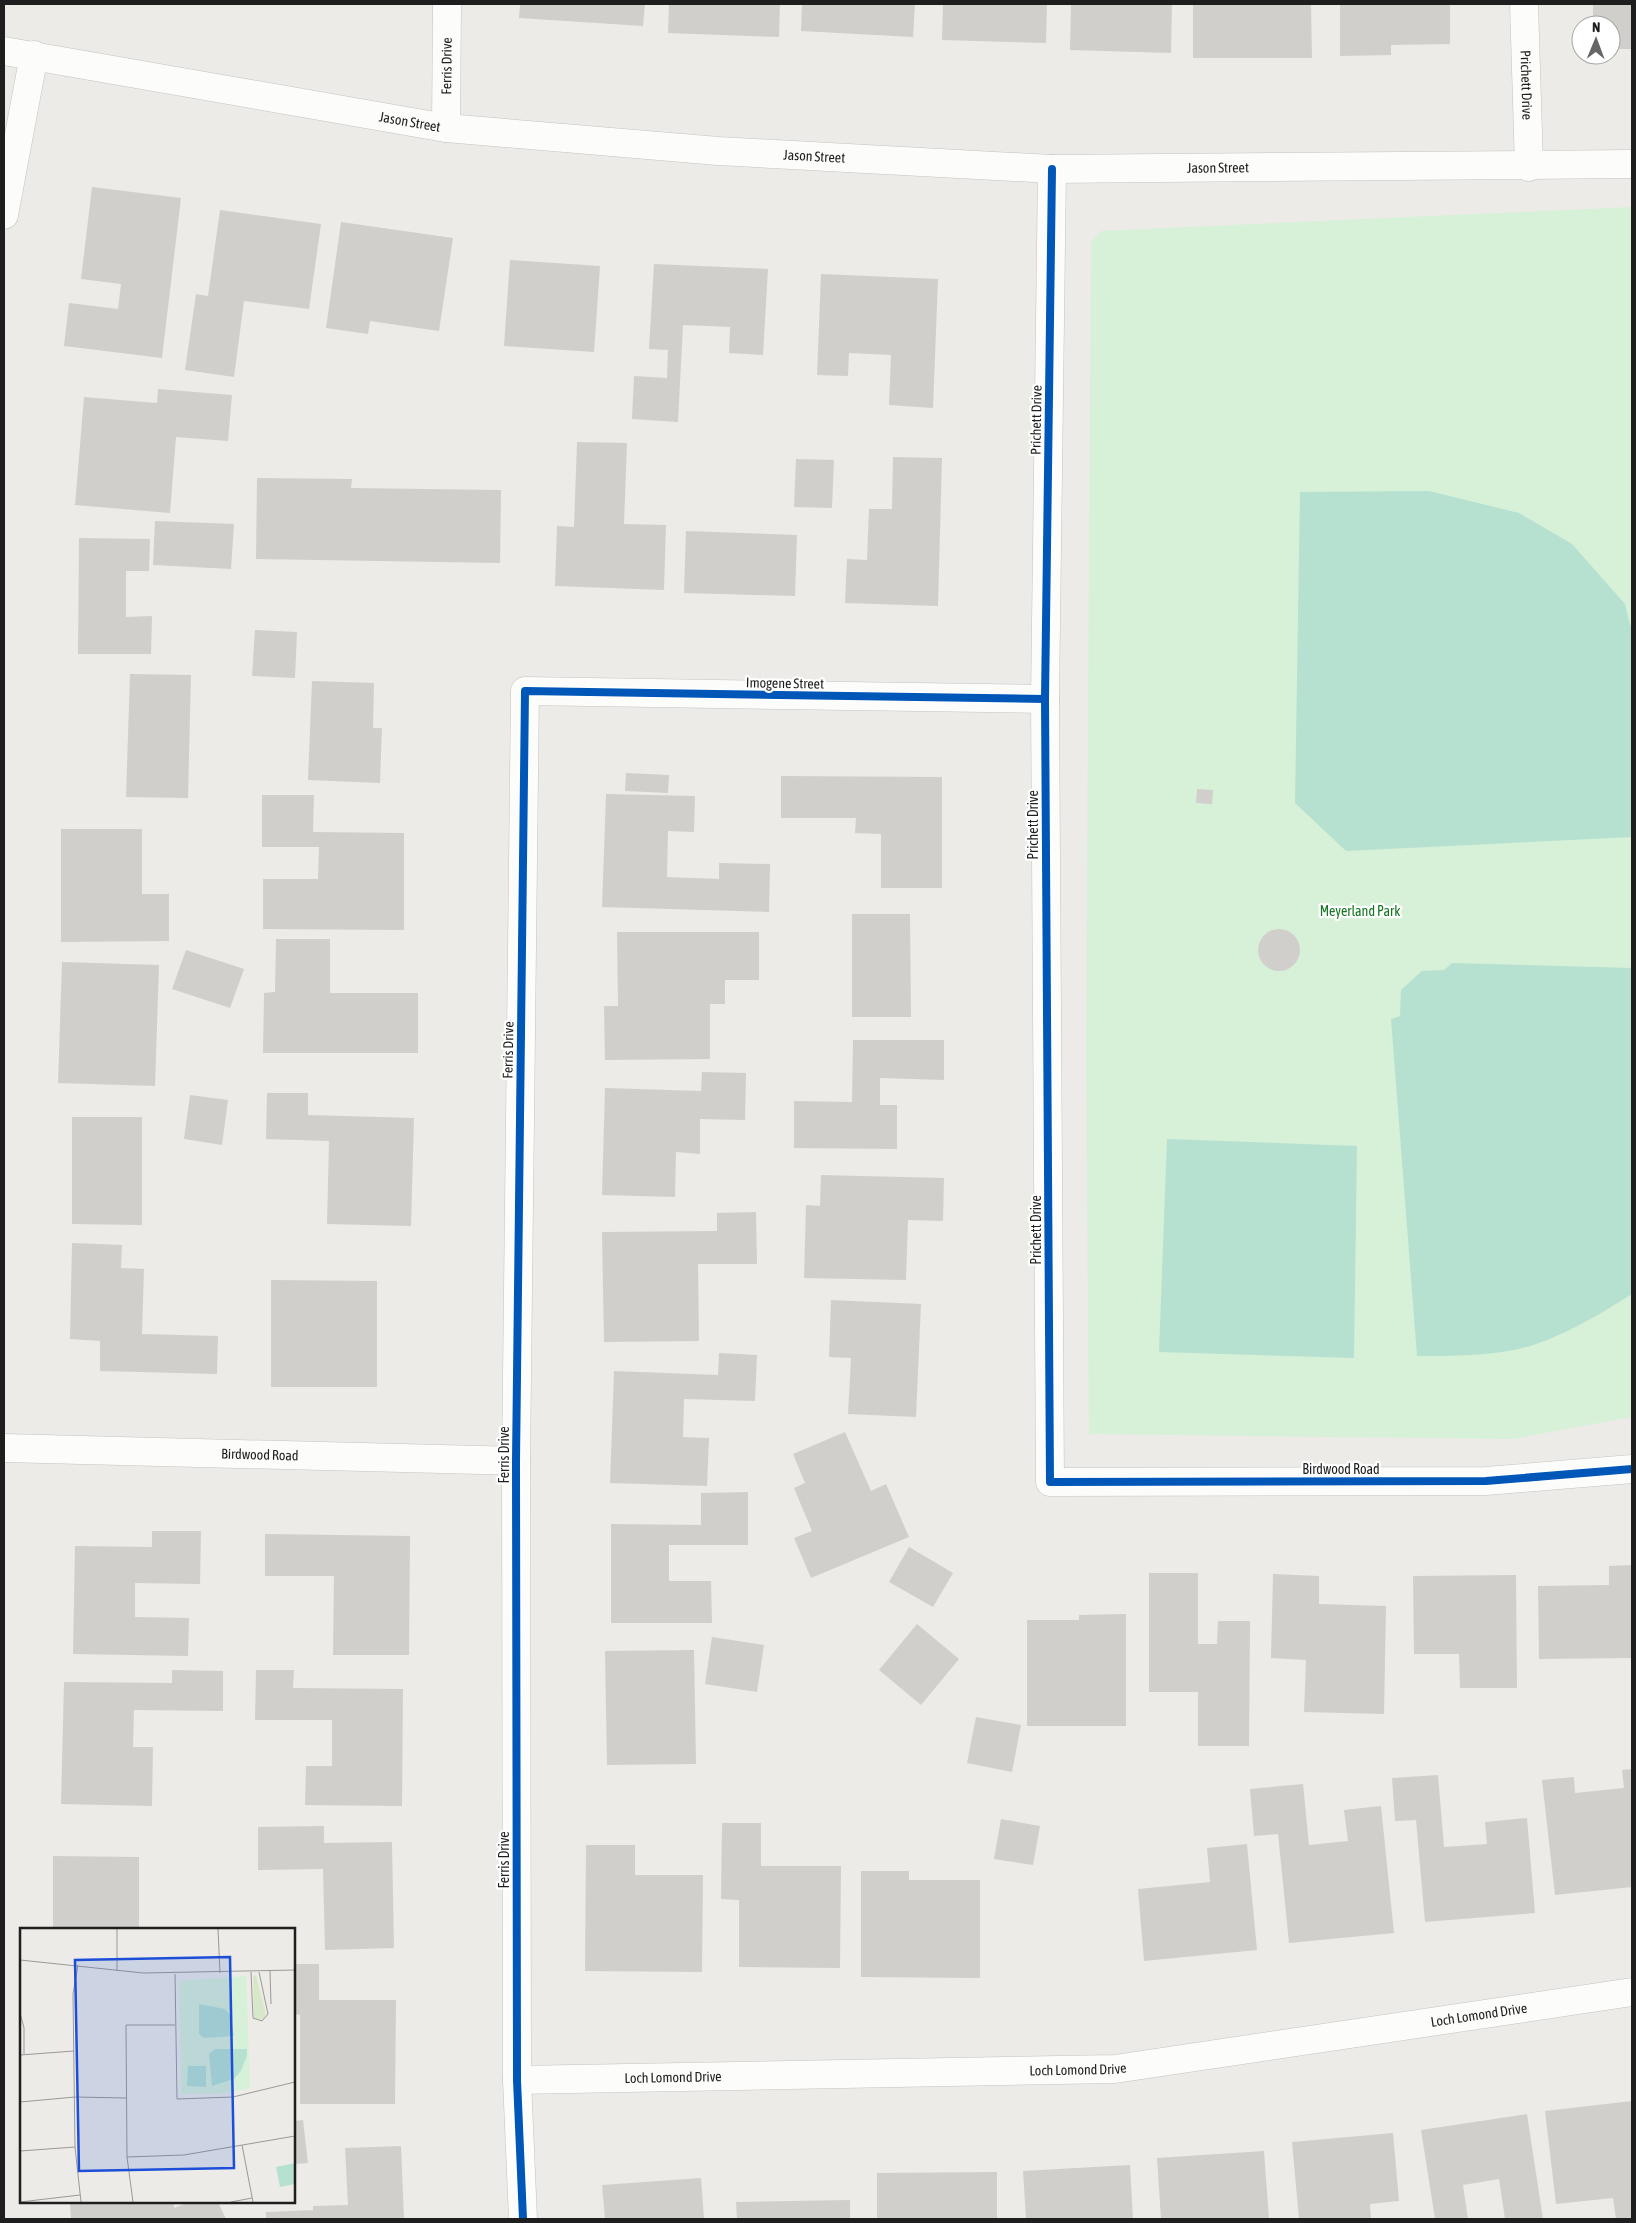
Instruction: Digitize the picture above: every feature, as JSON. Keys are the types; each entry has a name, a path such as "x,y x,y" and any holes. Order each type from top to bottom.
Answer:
{"street":[{"name":"Ferris Drive","path":"446,128 447,4"},
{"name":"Prichett Drive","path":"1524,4 1529,167"},
{"name":"Jason Street","path":"4,50 446,128 718,151 1052,168 1529,167 1632,164"},
{"path":"4,215 34,55"},
{"name":"Prichett Drive","path":"1050,1482 1045,699 1052,168"},
{"name":"Ferris Drive","path":"523,2219 517,2080 516,1461 525,691"},
{"name":"Imogene Street","path":"525,691 1045,699"},
{"name":"Birdwood Road","path":"4,1448 516,1461"},
{"name":"Birdwood Road","path":"1050,1482 1486,1481 1632,1469"},
{"name":"Loch Lomond Drive","path":"517,2080 1115,2068 1632,1992"}],"green space":[{"name":"Meyerland Park","path":"1632,207 1632,1417 1512,1439 1089,1434 1086,1056 1091,242 1101,231"},
{"path":"1429,491 1519,513 1572,544 1625,604 1632,632 1632,837 1346,851 1295,803 1300,492"},
{"path":"1452,963 1632,968 1632,1294 1560,1335 1529,1346 1478,1355 1417,1356 1391,1019 1400,1016 1401,990 1422,971 1444,970"},
{"path":"1167,1139 1357,1146 1354,1358 1159,1352"}],"building":[{"path":"520,4 645,4 643,26 519,18"},
{"path":"669,4 780,4 779,37 668,33"},
{"path":"802,4 915,4 913,37 801,31"},
{"path":"943,4 1047,4 1046,43 942,40"},
{"path":"1071,4 1172,4 1171,53 1070,50"},
{"path":"1193,4 1311,4 1312,58 1193,58"},
{"path":"1340,4 1450,4 1450,44 1391,45 1391,55 1340,56"},
{"path":"1593,4 1632,4 1632,49 1621,49 1621,15 1593,15"},
{"path":"92,187 181,198 162,358 64,346 69,303 118,309 121,284 81,279"},
{"path":"220,210 321,224 309,309 244,301 234,377 185,370 196,294 208,296"},
{"path":"341,222 453,238 439,331 370,321 368,334 326,328"},
{"path":"510,260 600,266 594,352 504,346"},
{"path":"654,264 768,269 763,355 729,353 730,327 683,325 678,422 632,419 634,376 667,378 668,350 649,349"},
{"path":"821,274 938,279 933,408 889,405 891,355 849,353 848,376 817,375"},
{"path":"158,389 232,395 228,441 176,437 170,513 75,505 84,397 157,403"},
{"path":"577,442 627,443 624,524 666,525 664,590 555,586 557,526 574,527"},
{"path":"893,457 942,458 938,606 845,603 847,559 867,560 869,509 892,509"},
{"path":"796,459 834,460 832,508 794,507"},
{"path":"257,478 352,479 351,488 501,490 500,563 256,559"},
{"path":"155,521 234,524 231,569 153,565"},
{"path":"686,531 797,535 795,596 684,593"},
{"path":"79,538 150,539 149,571 126,571 126,617 152,616 151,654 78,654"},
{"path":"255,630 297,632 295,678 252,676"},
{"path":"130,674 191,675 188,798 126,797"},
{"path":"312,681 374,683 373,728 382,728 380,783 308,780"},
{"path":"626,773 669,775 668,793 625,791"},
{"path":"781,776 942,777 942,888 881,888 881,834 855,833 856,818 781,818"},
{"path":"1197,789 1213,790 1212,804 1196,803"},
{"path":"606,794 695,796 694,832 668,831 667,877 719,879 719,863 770,864 769,912 602,907"},
{"path":"262,795 314,795 313,832 404,833 404,930 263,929 263,879 318,879 319,847 262,847"},
{"path":"61,829 142,829 142,894 169,894 169,941 61,942"},
{"path":"852,914 910,914 911,1017 852,1017"},
{"path":"1283,929 1291,932 1297,938 1300,950 1297,962 1291,968 1275,971 1267,968 1261,962 1258,946 1261,938 1267,932"},
{"path":"617,932 759,932 759,980 725,980 725,1004 710,1004 710,1059 605,1060 604,1006 618,1006"},
{"path":"276,939 330,939 330,993 418,993 418,1053 263,1053 264,993 275,992"},
{"path":"186,950 244,969 230,1008 172,989"},
{"path":"62,962 159,965 155,1086 58,1083"},
{"path":"853,1040 944,1040 944,1080 880,1078 880,1105 897,1105 897,1149 794,1148 794,1101 852,1102"},
{"path":"702,1072 746,1073 745,1120 700,1119 700,1154 676,1152 675,1197 602,1195 605,1088 701,1091"},
{"path":"267,1093 308,1093 308,1115 414,1118 411,1226 327,1224 329,1141 266,1139"},
{"path":"190,1095 228,1100 222,1145 184,1139"},
{"path":"72,1117 142,1117 142,1225 72,1224"},
{"path":"821,1175 944,1178 943,1221 908,1220 906,1280 804,1278 806,1205 820,1206"},
{"path":"756,1212 757,1264 698,1264 699,1341 604,1342 602,1232 717,1231 717,1213"},
{"path":"72,1243 122,1245 121,1268 144,1269 142,1334 218,1336 217,1374 100,1371 100,1341 70,1339"},
{"path":"271,1280 377,1281 377,1387 271,1387"},
{"path":"831,1300 921,1304 916,1417 848,1414 851,1358 829,1357"},
{"path":"719,1353 757,1355 755,1401 684,1399 683,1437 709,1438 707,1486 610,1483 614,1371 718,1375"},
{"path":"845,1432 871,1491 886,1484 909,1537 811,1578 794,1538 812,1531 794,1488 805,1483 793,1454"},
{"path":"748,1492 748,1545 669,1545 669,1581 711,1581 712,1623 611,1623 611,1524 701,1525 701,1493"},
{"path":"152,1531 201,1531 200,1584 135,1583 135,1617 189,1618 188,1656 73,1654 75,1546 152,1547"},
{"path":"265,1534 410,1536 409,1655 333,1655 334,1576 265,1576"},
{"path":"909,1547 953,1573 933,1607 889,1582"},
{"path":"1632,1565 1632,1658 1539,1659 1538,1586 1609,1585 1609,1566"},
{"path":"1149,1573 1198,1573 1198,1644 1217,1644 1218,1621 1250,1621 1249,1746 1198,1746 1198,1692 1149,1692"},
{"path":"1273,1574 1319,1576 1319,1604 1386,1606 1384,1714 1304,1712 1306,1660 1271,1658"},
{"path":"1516,1575 1517,1688 1460,1688 1459,1654 1414,1654 1413,1576"},
{"path":"1126,1614 1126,1726 1027,1726 1027,1620 1079,1620 1079,1615"},
{"path":"917,1624 959,1659 921,1705 879,1670"},
{"path":"712,1637 764,1645 757,1692 705,1684"},
{"path":"694,1650 696,1764 607,1765 605,1651"},
{"path":"172,1670 223,1671 223,1711 134,1710 133,1747 153,1747 152,1806 61,1804 64,1682 172,1683"},
{"path":"256,1670 294,1670 293,1688 403,1689 402,1806 305,1805 306,1766 332,1766 332,1720 255,1720"},
{"path":"976,1717 1021,1725 1012,1772 967,1763"},
{"path":"1632,1769 1632,1887 1555,1895 1542,1780 1574,1777 1575,1793 1624,1788 1622,1770"},
{"path":"1438,1775 1444,1847 1487,1844 1485,1822 1527,1818 1535,1913 1425,1922 1416,1820 1395,1821 1392,1778"},
{"path":"1303,1784 1309,1845 1348,1841 1344,1810 1381,1806 1394,1933 1289,1943 1278,1834 1254,1836 1250,1789"},
{"path":"1001,1819 1040,1826 1033,1865 994,1859"},
{"path":"722,1823 761,1823 761,1866 841,1866 840,1968 739,1967 739,1900 721,1899"},
{"path":"324,1826 324,1843 392,1842 394,1948 325,1950 323,1869 258,1870 258,1827"},
{"path":"1247,1844 1257,1950 1144,1961 1138,1889 1210,1882 1207,1848"},
{"path":"586,1845 635,1845 635,1875 703,1875 702,1972 585,1971"},
{"path":"53,1856 139,1857 139,1928 53,1928"},
{"path":"861,1871 909,1871 909,1880 980,1880 980,1978 861,1977"},
{"path":"295,1964 319,1964 319,2000 396,2000 395,2104 300,2104 300,2015 295,2014"},
{"path":"1632,2101 1632,2219 1616,2219 1613,2198 1556,2204 1545,2111"},
{"path":"1527,2114 1543,2219 1505,2219 1499,2179 1463,2185 1468,2219 1435,2219 1421,2130"},
{"path":"303,2120 308,2163 295,2164 295,2121"},
{"path":"1393,2133 1399,2201 1370,2204 1371,2219 1299,2219 1292,2142"},
{"path":"401,2146 404,2219 266,2219 266,2212 313,2210 313,2206 348,2205 345,2148"},
{"path":"1264,2151 1269,2219 1161,2219 1157,2158"},
{"path":"1130,2165 1133,2219 1026,2219 1023,2171"},
{"path":"997,2172 997,2219 877,2219 877,2173"},
{"path":"701,2178 704,2219 605,2219 602,2185"},
{"path":"850,2200 850,2219 737,2219 736,2202"},
{"path":"70,2203 174,2203 174,2208 186,2203 218,2203 226,2219 71,2219"}],"cycle path":[{"path":"1052,169 1045,699 1050,1482 1486,1481 1632,1469"},
{"path":"523,2219 517,2080 516,1461 525,691 1045,699"}]}
